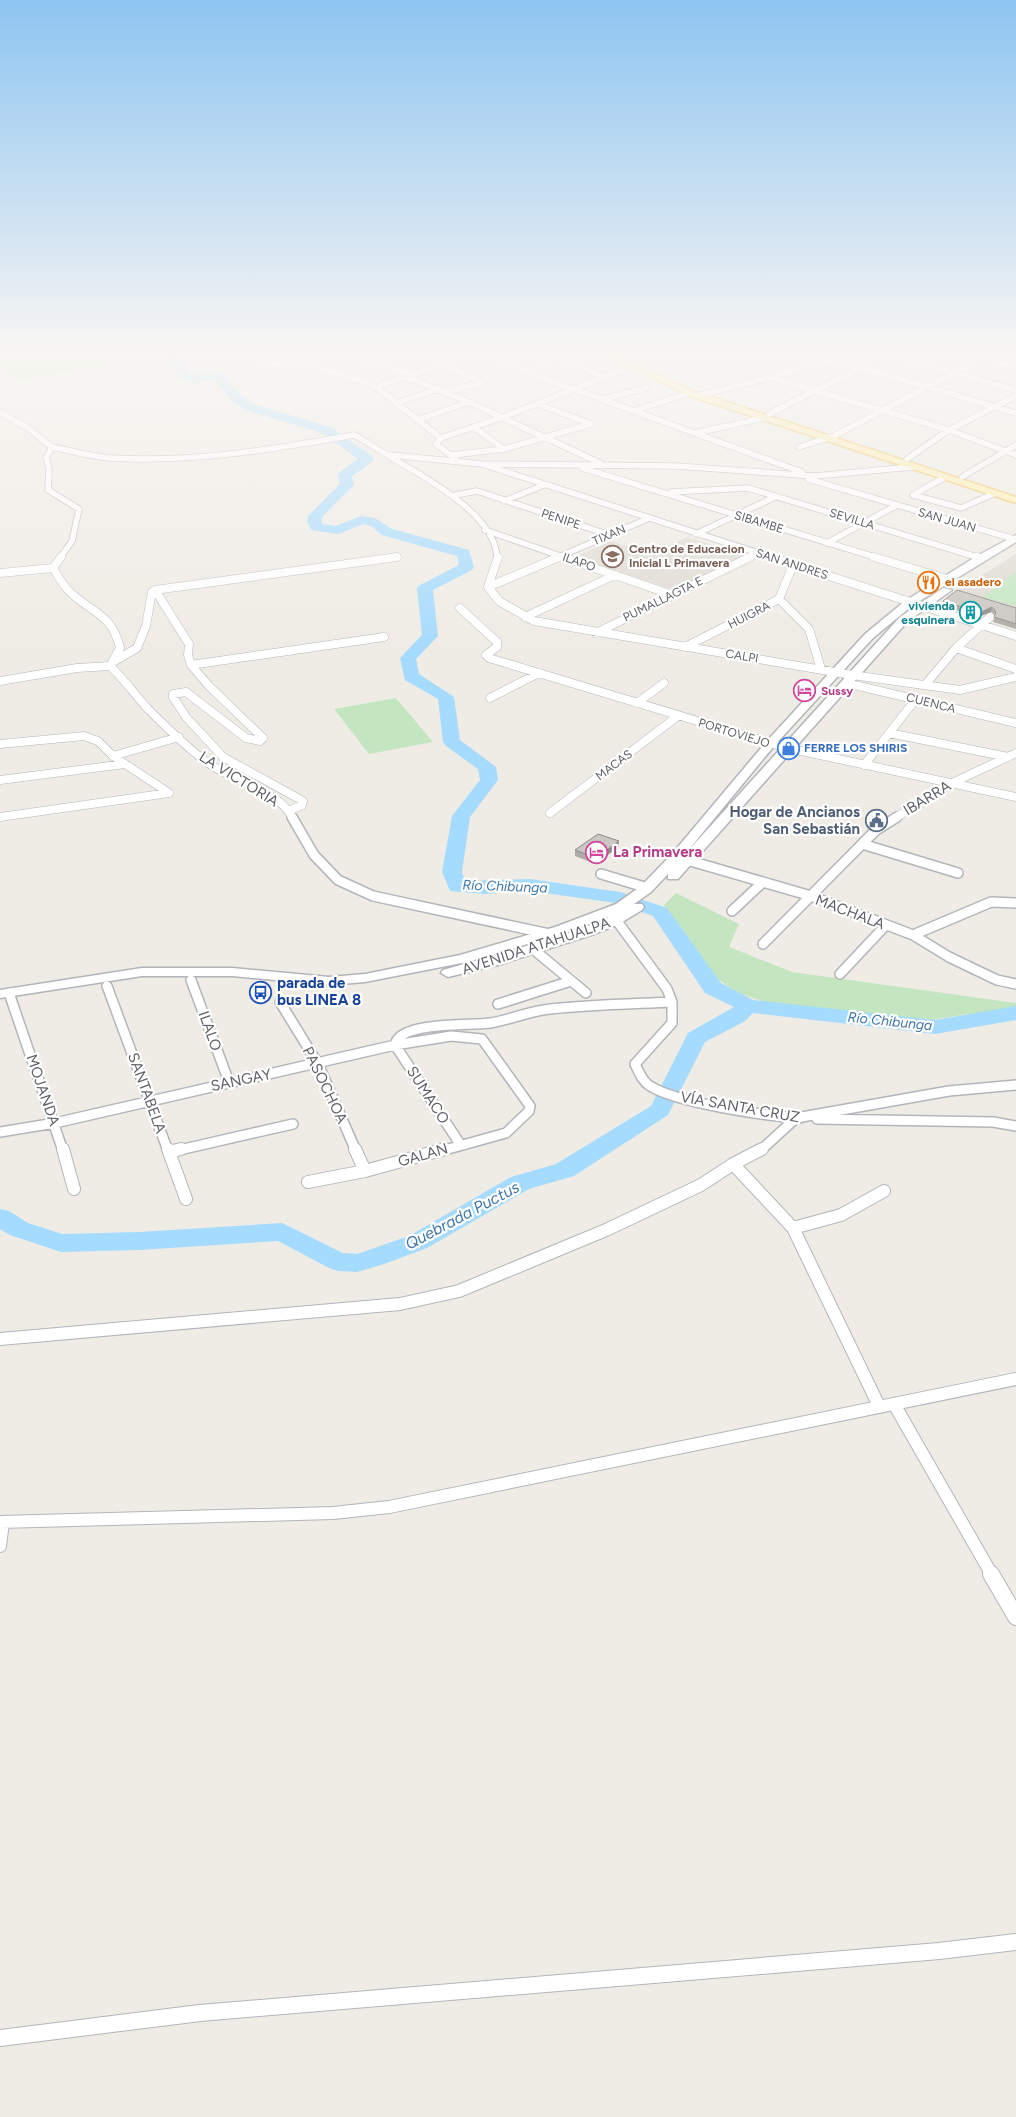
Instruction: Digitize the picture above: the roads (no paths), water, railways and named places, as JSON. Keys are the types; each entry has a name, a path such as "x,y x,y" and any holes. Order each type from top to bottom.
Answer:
{"main road":[{"path":"878,453 1016,500"},
{"path":"909,463 1016,494"},
{"name":"AVENIDA ATAHUALPA","path":"682,859 770,744 869,636 909,603 947,578 980,558 1015,542"},
{"name":"AVENIDA ATAHUALPA","path":"5,999 107,986 191,980 330,991 369,988 469,969 568,938 619,913 650,890 682,859 787,748 904,619 1015,542"},
{"name":"AVENIDA ATAHUALPA","path":"5,999 61,983 142,972 232,972 328,981 365,978 462,960 619,913"}],"street":[{"path":"0,573 52,568 72,541 79,509 72,502 48,490 46,484 50,469 46,458 49,453"},
{"path":"84,453 112,458 186,458 230,453"},
{"path":"382,453 455,495 485,530 498,556 488,587"},
{"path":"448,453 460,462"},
{"path":"452,456 476,453"},
{"path":"578,453 603,464"},
{"path":"750,453 815,476"},
{"path":"386,455 482,464 676,466 815,476 909,463 921,453"},
{"path":"962,477 1004,453"},
{"name":"SAN ANDRES","path":"482,464 647,519 1016,636"},
{"name":"SIBAMBE","path":"572,464 947,578"},
{"name":"SAN JUAN","path":"795,475 1015,542"},
{"path":"827,542 862,522 899,506 945,477"},
{"path":"504,501 544,485"},
{"name":"SEVILLA","path":"663,493 745,488 980,558"},
{"name":"PENIPE","path":"455,495 477,491 610,535"},
{"path":"916,496 961,508 995,493"},
{"path":"696,534 775,496"},
{"name":"TIXAN","path":"488,587 647,519"},
{"name":"ILAPO","path":"485,530 673,595"},
{"name":"PUMALLAGTA E","path":"596,633 757,553"},
{"path":"0,681 112,664 137,648 146,626 152,592 155,590 397,557"},
{"name":"HUIGRA","path":"686,648 779,599 793,566"},
{"path":"52,568 71,593 93,607 114,628 120,648 112,664"},
{"path":"525,617 615,575"},
{"name":"CALPI","path":"488,587 499,601 525,617 596,633 837,672 849,679 926,685 960,690 1016,677"},
{"path":"155,590 186,638 191,665 209,686 263,738 260,741 246,738 186,692 177,692 173,694 173,698 191,723 223,757 299,797 303,801 302,805 288,811"},
{"path":"779,599 809,629 821,669"},
{"name":"PORTOVIEJO","path":"460,608 499,645 486,657 770,744 1016,797"},
{"path":"926,685 956,648 990,617"},
{"path":"191,665 384,638"},
{"path":"956,648 1016,669"},
{"name":"LA VICTORIA","path":"112,664 147,708 208,763 263,791 288,811 314,855 338,880 372,896 568,938"},
{"path":"490,698 539,673"},
{"name":"CUENCA","path":"849,679 916,699 1016,723"},
{"path":"637,703 664,683"},
{"path":"864,765 916,699"},
{"name":"MACAS","path":"550,813 678,716"},
{"path":"889,733 1008,757"},
{"path":"0,744 84,736 98,741 114,756 169,793 0,817"},
{"path":"114,756 179,737"},
{"name":"IBARRA","path":"763,944 875,831 950,784 1016,753"},
{"path":"0,780 125,764"},
{"path":"862,844 958,873"},
{"name":"MACHALA","path":"682,859 811,896 913,935 957,961 997,980 1016,984"},
{"path":"601,874 650,890"},
{"path":"732,911 763,882"},
{"path":"913,935 991,902 1016,902"},
{"path":"395,1045 396,1039 401,1034 419,1028 491,1023 548,1008 672,1002 667,989 619,913"},
{"path":"840,974 886,925"},
{"path":"533,949 586,993"},
{"name":"ILALO","path":"191,980 229,1082"},
{"path":"498,1004 571,981"},
{"name":"SANTABELA","path":"107,986 186,1199"},
{"name":"MOJANDA","path":"5,999 55,1123 74,1189"},
{"name":"PASOCHOA","path":"280,1002 318,1064 365,1171"},
{"name":"VÍA SANTA CRUZ","path":"672,1002 672,1023 636,1064 640,1076 651,1088 692,1100 796,1118 1016,1124"},
{"name":"SANGAY","path":"0,1132 55,1123 395,1045 451,1036 467,1036 482,1039 530,1106 529,1111"},
{"name":"SUMACO","path":"395,1045 460,1144"},
{"path":"0,1339 400,1304 459,1291 606,1230 701,1185 733,1164 760,1151 796,1118 949,1091 1016,1085"},
{"name":"GALAN","path":"308,1182 365,1171 506,1133 529,1111"},
{"path":"169,1152 293,1124"},
{"path":"733,1164 793,1228 879,1406"},
{"path":"793,1228 822,1222 857,1210 884,1191"},
{"path":"0,1546 1,1522 333,1513 389,1507 879,1406 1016,1380"},
{"path":"894,1404 1016,1617"},
{"path":"0,2038 200,2013 919,1953 1016,1942"}],"waterway":[{"name":"Río Chibunga","path":"358,453 367,459 345,475 347,485 315,516 316,527 338,530 361,520 375,522 387,532 464,553 467,567 425,588 430,636 408,658 411,676 446,697 452,742 487,767 489,780 461,816 452,872 457,887 486,888 530,885 620,898 660,912 713,988 748,1006"},
{"name":"Quebrada Puctus","path":"0,1217 19,1229 61,1243 139,1241 282,1232 338,1262 357,1263 375,1258 418,1242 520,1183 565,1170 660,1110 696,1038 737,1016 748,1006"},
{"name":"Río Chibunga","path":"748,1006 935,1027 1016,1013"}],"place":[{"name":"Centro de Educacion Inicial L Primavera","path":"613,556"},
{"name":"el asadero","path":"929,582"},
{"name":"vivienda esquinera","path":"971,613"},
{"name":"Sussy","path":"805,691"},
{"name":"FERRE LOS SHIRIS","path":"788,748"},
{"name":"Hogar de Ancianos San Sebastián","path":"876,821"},
{"name":"La Primavera","path":"597,852"},
{"name":"parada de bus LINEA 8","path":"261,992"}]}
